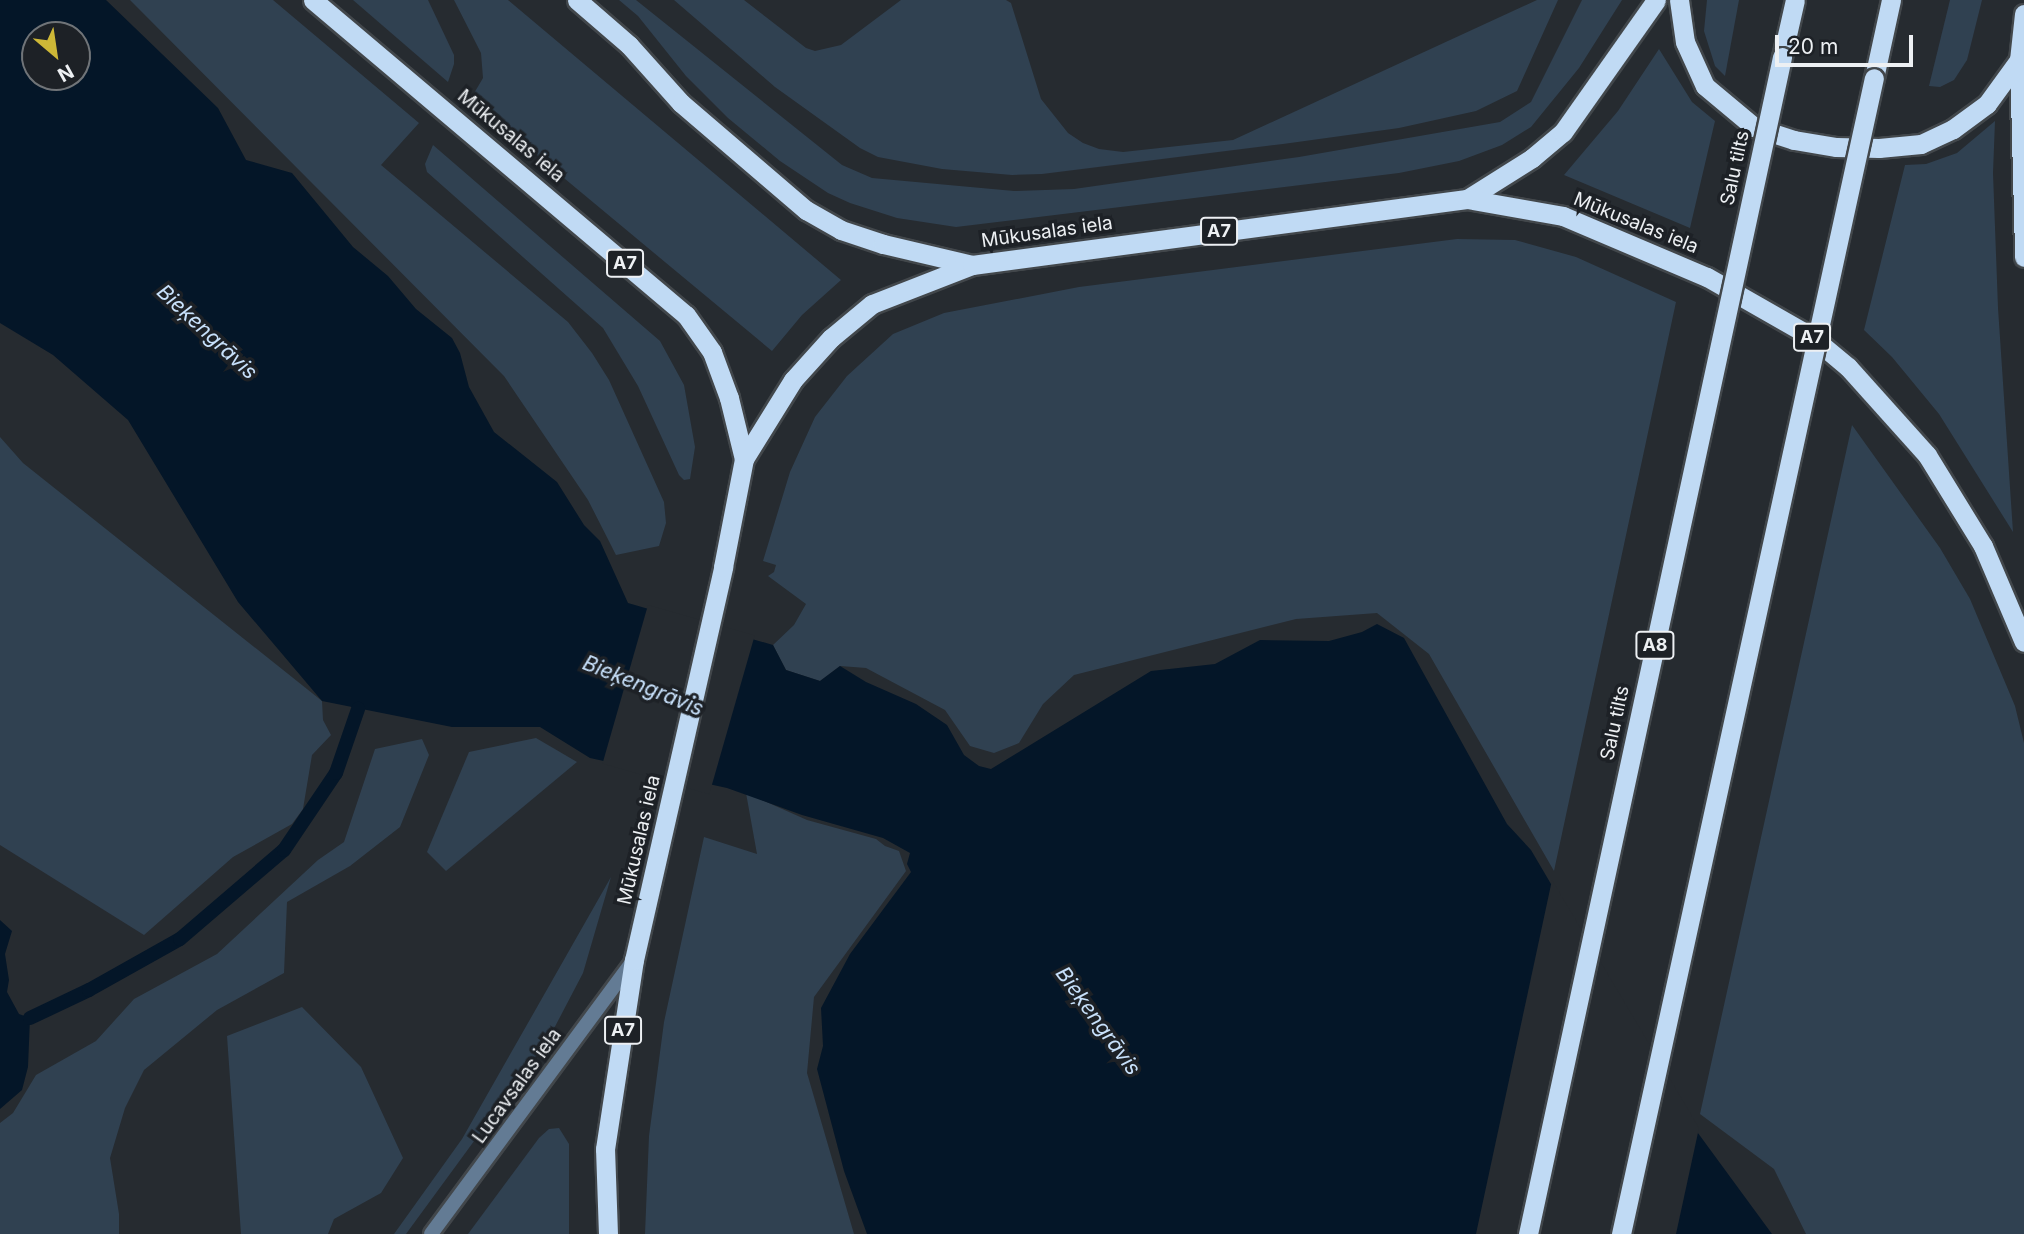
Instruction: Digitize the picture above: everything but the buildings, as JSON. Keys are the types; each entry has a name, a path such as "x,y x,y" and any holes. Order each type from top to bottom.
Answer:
{"highway":[{"name":"Mūkusalas iela","path":"313,0 686,315 712,352 729,398 744,459"},
{"name":"Mūkusalas iela","path":"576,0 629,45 681,103 806,210 841,230 883,244 972,265"},
{"path":"1467,199 1532,158 1563,132 1656,0"},
{"path":"1679,0 1685,42 1705,86 1754,127 1794,140 1847,147 1921,144 1953,129 1987,104 2019,60"},
{"name":"Salu tilts","path":"1528,1234 1794,0"},
{"path":"1621,1234 1891,0"},
{"path":"2024,14 2019,60 2024,257"},
{"name":"Mūkusalas iela","path":"608,1234 605,1149 634,960 723,567 744,459 793,380 831,338 872,304 972,265 1467,199 1563,216 1625,239 1707,277 1812,337 1848,367 1927,454 1983,546 2024,642"}],"street":[{"name":"Lucavsalas iela","path":"431,1234 634,960"}],"shaded area":[{"path":"130,0 273,0 419,123 381,165 568,322 592,353 609,380 664,502 666,523 659,546 616,555 588,500 504,376"},
{"path":"353,0 428,0 454,55 448,82"},
{"path":"454,0 508,0 841,280 802,315 772,351 470,100 483,78 481,53"},
{"path":"619,0 636,0 842,165 872,178 1014,191 1074,189 1299,157 1500,122 1531,102 1582,0 1622,0 1579,68 1531,127 1502,145 1459,161 1399,173 956,227 897,218 850,203 828,193 780,161 728,118 686,76 638,16"},
{"path":"674,0 744,0 806,48 815,51 841,45 901,0 1006,0 1011,3 1041,99 1068,133 1083,143 1099,149 1123,152 1233,140 1537,0 1558,0 1517,91 1476,111 1399,128 1283,144 1042,174 1012,175 942,169 878,157 860,148 775,87"},
{"path":"1707,0 1739,0 1725,76 1715,66 1704,31"},
{"path":"1950,0 1982,0 1967,60 1954,80 1940,87 1929,86"},
{"path":"1659,49 1692,102 1715,121 1690,228 1564,175 1618,111"},
{"path":"1995,121 1993,173 1998,308 2013,532 1939,414 1892,357 1864,330 1905,165 1926,164 1957,153"},
{"path":"433,145 660,341 684,385 695,447 690,479 684,480 679,475 638,386 603,328 427,172 425,164"},
{"path":"1457,239 1515,240 1576,257 1676,302 1554,871 1429,654 1377,613 1296,619 1074,675 1043,704 1019,743 994,753 970,746 945,710 866,668 840,666 820,681 786,670 773,645 794,625 806,604 768,576 774,572 776,565 763,561 790,472 815,417 847,376 893,334 944,313 1079,287"},
{"path":"1852,425 1940,548 1970,599 2015,706 2024,743 2024,1234 1806,1234 1774,1169 1700,1114"},
{"path":"0,437 23,463 322,701 323,720 331,735 312,755 303,809 292,824 233,857 144,935 0,845"},
{"path":"536,738 577,762 446,871 427,852 469,752"},
{"path":"422,739 429,755 400,827 350,866 287,902 284,973 217,1010 144,1070 125,1108 110,1158 119,1214 119,1234 0,1234 0,1123 13,1113 36,1075 96,1041 134,999 217,954 318,860 344,842 375,749"},
{"path":"746,793 807,820 876,839 899,851 906,871 814,997 807,1073 854,1234 645,1234 649,1136 664,1022 704,837 757,854"},
{"path":"611,877 583,973 548,1040 406,1234 394,1234 462,1139"},
{"path":"302,1007 361,1067 403,1158 381,1193 334,1219 328,1234 241,1234 227,1036"},
{"path":"559,1128 569,1144 569,1234 468,1234 539,1138 549,1129"}],"water":[{"name":"Bieķengrāvis","path":"0,0 106,0 218,108 246,160 292,173 353,247 388,276 416,309 452,338 460,353 469,387 494,432 557,482 584,525 600,541 628,603 773,645 786,670 820,681 840,666 866,682 916,704 947,725 964,755 979,766 991,769 1151,671 1215,664 1260,640 1329,641 1362,632 1377,624 1404,638 1507,824 1531,850 1695,1129 1772,1234 867,1234 844,1171 817,1069 823,1046 821,1008 850,954 911,872 907,864 910,853 883,838 802,815 727,788 590,758 540,727 452,727 322,701 238,602 128,420 53,355 0,323"},
{"path":"0,920 12,931 5,954 9,980 7,992 19,1014 30,1018 28,1067 22,1090 0,1109"}],"pier":[{"path":"648,605 755,636 709,794 603,764"},
{"path":"1552,880 1699,1128 1676,1234 1476,1234"}],"waterway":[{"path":"30,1018 89,990 180,939 284,850 336,773 358,709"}]}
